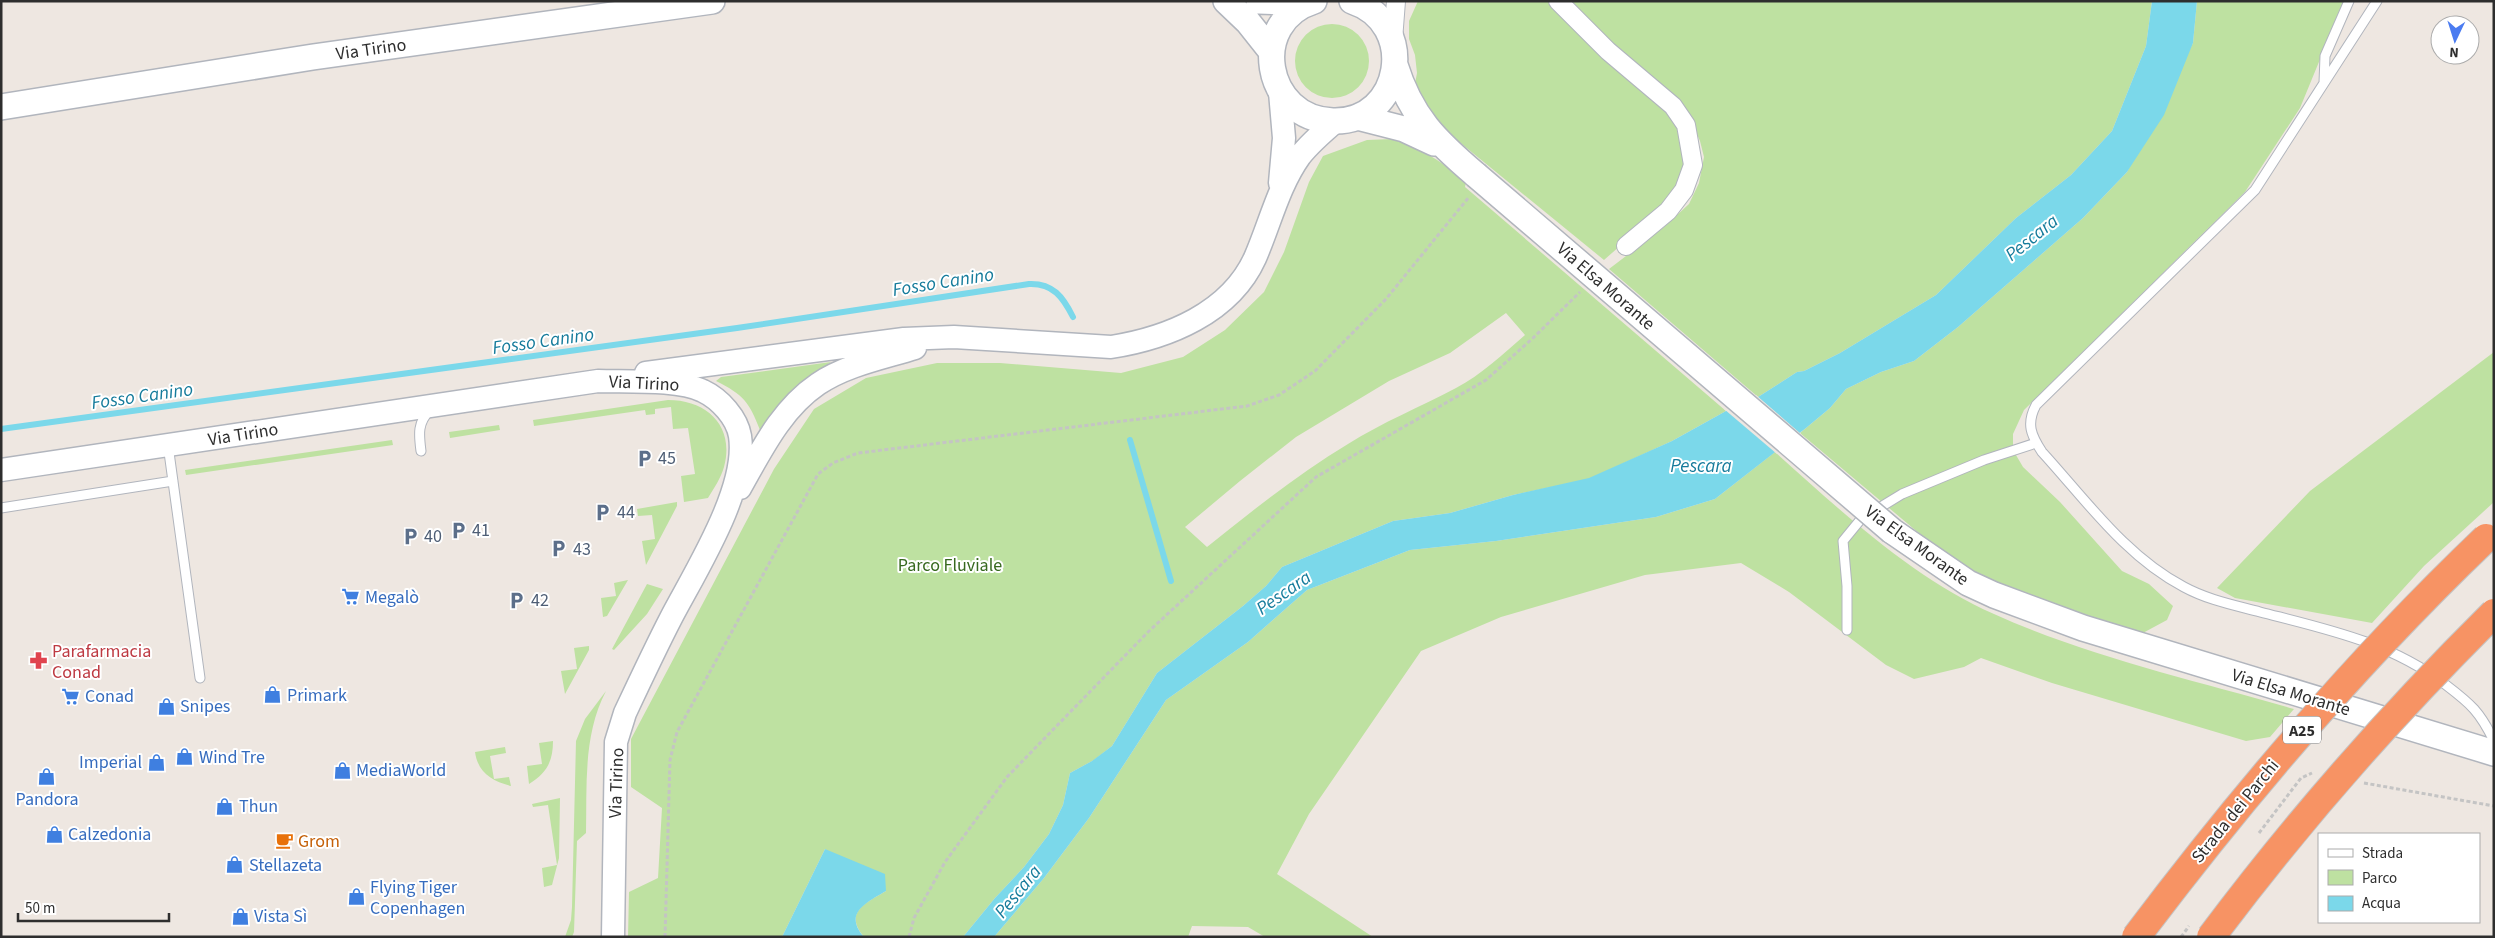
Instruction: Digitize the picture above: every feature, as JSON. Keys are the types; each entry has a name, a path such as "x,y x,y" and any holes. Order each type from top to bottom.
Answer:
{"highway":[{"name":"Strada dei Parchi","path":"2136,937 2200,854 2299,734 2422,600 2486,538"},
{"path":"2211,937 2293,833 2358,756 2494,613"}],"main road":[{"name":"Via Tirino","path":"1,107 313,57 712,1"},
{"path":"1226,1 1248,22 1272,51"},
{"path":"1259,1 1310,2"},
{"path":"1280,92 1272,72 1272,51 1276,36 1283,23 1294,12 1310,2"},
{"path":"1347,119 1379,102 1386,92 1395,65 1392,40 1380,19 1361,2"},
{"name":"Via Elsa Morante","path":"1395,65 1415,114 1473,185 1892,531 1968,583 2029,608 2156,651 2494,753"},
{"name":"Via Elsa Morante","path":"1280,92 1288,102 1309,117 1347,119 1404,129 1445,149"}],"street":[{"path":"1392,40 1396,1"},
{"path":"1558,1 1608,51 1673,106 1686,125 1693,165 1684,190 1668,212 1626,246"},
{"path":"598,381 703,364 904,338 954,337 1111,347 1132,344 1171,332 1203,315 1232,291 1255,258 1280,184 1284,153 1284,129 1280,92"},
{"path":"1272,210 1288,176 1300,157 1347,119"},
{"path":"729,506 786,414 812,389 835,375 866,362 954,337"},
{"name":"Via Tirino","path":"1,470 598,381 686,385 702,390 716,399 733,419 740,434 740,459 729,506 625,713 616,742 614,937"}],"lane":[{"path":"2324,83 2325,56 2348,1"},
{"path":"2377,1 2254,190 2036,405 2031,415 2029,428 2036,443 2124,542 2161,574 2184,588 2212,599 2364,640 2428,671 2474,706 2486,723 2494,741"},
{"path":"421,451 420,423 435,404"},
{"path":"1847,630 1847,586 1843,542 1861,519 1902,494 1984,460 2036,443"},
{"path":"168,445 200,678"},
{"path":"1,508 173,481"}],"path":[{"path":"665,937 670,760 677,732 818,474 833,463 858,453 1247,406 1279,395 1315,371 1386,299 1473,185"},
{"path":"909,937 914,918 944,862 1007,777 1148,632 1316,477 1486,380 1533,338 1584,288"}],"green space":[{"path":"1418,1 1549,1 1583,35 1673,114 1685,144 1685,167 1674,195 1645,224 1604,260 1425,114 1414,89 1417,73 1415,55 1409,39 1409,21"},
{"path":"1568,1 2152,1 2146,46 2112,131 2071,175 2016,218 1936,295 1840,353 1804,371 1797,372 1758,397 1609,269 1664,227 1689,204 1699,183 1704,157 1700,141 1688,114"},
{"path":"2197,1 2344,1 2300,108 2245,192 2024,410 2013,434 2013,450 2023,467 2060,502 2122,571 2149,584 2173,606 2167,620 2141,634 1999,584 1946,556 1800,433 1830,408 1846,389 1881,372 1914,361 1958,327 2083,218 2127,172 2193,43"},
{"path":"1339,24 1359,34 1367,47 1369,61 1367,75 1359,88 1346,96 1325,98 1305,88 1297,75 1295,54 1305,34 1318,26"},
{"name":"Parco Fluviale","path":"1393,139 1414,147 1448,168 1466,182 1465,187 1726,411 1672,441 1589,479 1513,495 1450,513 1393,521 1282,567 1266,586 1243,606 1157,673 1112,746 1094,760 1070,773 1063,805 1049,834 1024,867 963,937 864,937 858,928 856,915 865,904 886,891 825,849 782,937 628,937 629,892 658,878 662,808 631,787 631,739 774,469 814,409 866,378 937,363 1000,363 1121,373 1183,357 1225,330 1264,292 1284,252 1309,182 1323,156 1367,140","holes":["1506,313 1525,335 1492,364 1465,383 1375,429 1311,468 1258,506 1207,547 1185,527 1296,437 1389,381 1450,353"]},
{"path":"2494,352 2494,502 2424,566 2372,623 2235,598 2217,588 2310,491"},
{"path":"831,362 793,389 760,430 749,406 744,400 716,381 721,377"},
{"path":"668,400 682,401 706,410 715,418 721,428 725,439 726,452 724,467 708,498 684,502 681,476 695,474 688,428 673,429 671,407 655,409 655,414 646,415 645,410 534,426 533,420"},
{"path":"499,425 500,430 450,438 449,432"},
{"path":"392,440 393,445 186,475 185,470"},
{"path":"1775,452 1878,542 1934,582 1994,614 2067,643 2104,655 2294,709 2270,737 2246,741 2052,683 1981,658 1964,667 1914,679 1886,665 1789,592 1741,563 1645,575 1501,617 1421,651 1309,814 1277,874 1373,937 1265,937 1248,927 1192,926 1188,937 994,937 1044,878 1089,818 1166,700 1248,642 1307,590 1410,550 1496,541 1656,517 1715,499"},
{"path":"677,502 677,506 646,565 642,541 655,539 652,515 638,516 637,509"},
{"path":"628,580 607,616 603,617 601,598 616,596 614,583"},
{"path":"647,584 663,589 647,614 614,650 612,649"},
{"path":"589,646 589,650 565,694 561,671 577,669 574,648"},
{"path":"606,691 593,725 590,743 586,833 577,841 574,932 572,937 565,937 571,920 572,907 576,741 585,719"},
{"path":"553,741 552,755 548,766 545,771 529,784 527,766 542,764 539,743"},
{"path":"505,747 506,753 490,756 494,779 509,777 511,786 498,782 487,775 479,765 475,752"},
{"path":"560,798 559,858 552,885 544,887 542,868 557,865 548,805 533,807 532,804"}],"water":[{"name":"Pescara","path":"2152,1 2197,1 2193,43 2164,115 2127,172 2083,218 1958,327 1914,361 1881,372 1846,389 1830,408 1715,499 1656,517 1496,541 1410,550 1307,590 1248,642 1166,700 1089,818 1044,878 994,937 963,937 1024,867 1049,834 1063,805 1070,773 1092,761 1112,746 1157,673 1243,606 1266,586 1282,567 1393,521 1450,513 1513,495 1589,478 1672,441 1726,411 1758,397 1797,372 1804,371 1840,353 1936,295 2016,218 2071,175 2112,131 2146,46"},
{"path":"825,849 885,874 886,891 865,904 856,915 858,929 864,937 782,937"}],"pier":[{"path":"1756,395 1801,434 1777,454 1724,409"}],"waterway":[{"name":"Fosso Canino","path":"1,429 737,328 1029,284 1037,284 1051,289 1065,303 1073,317"},
{"name":"Fosso Canino","path":"1130,440 1171,581"}],"place":[{"name":"45","path":"644,458"},
{"name":"44","path":"603,512"},
{"name":"41","path":"458,530"},
{"name":"40","path":"410,536"},
{"name":"43","path":"559,549"},
{"name":"Megalò","path":"351,597"},
{"name":"42","path":"517,600"},
{"name":"Parafarmacia Conad","path":"38,661"},
{"name":"Primark","path":"273,695"},
{"name":"Conad","path":"71,696"},
{"name":"Snipes","path":"166,706"},
{"name":"Wind Tre","path":"185,757"},
{"name":"Imperial","path":"156,762"},
{"name":"MediaWorld","path":"342,770"},
{"name":"Pandora","path":"47,776"},
{"name":"Thun","path":"225,806"},
{"name":"Calzedonia","path":"54,834"},
{"name":"Grom","path":"284,841"},
{"name":"Stellazeta","path":"235,865"},
{"name":"Flying Tiger Copenhagen","path":"356,897"},
{"name":"Vista Sì","path":"240,916"}]}
